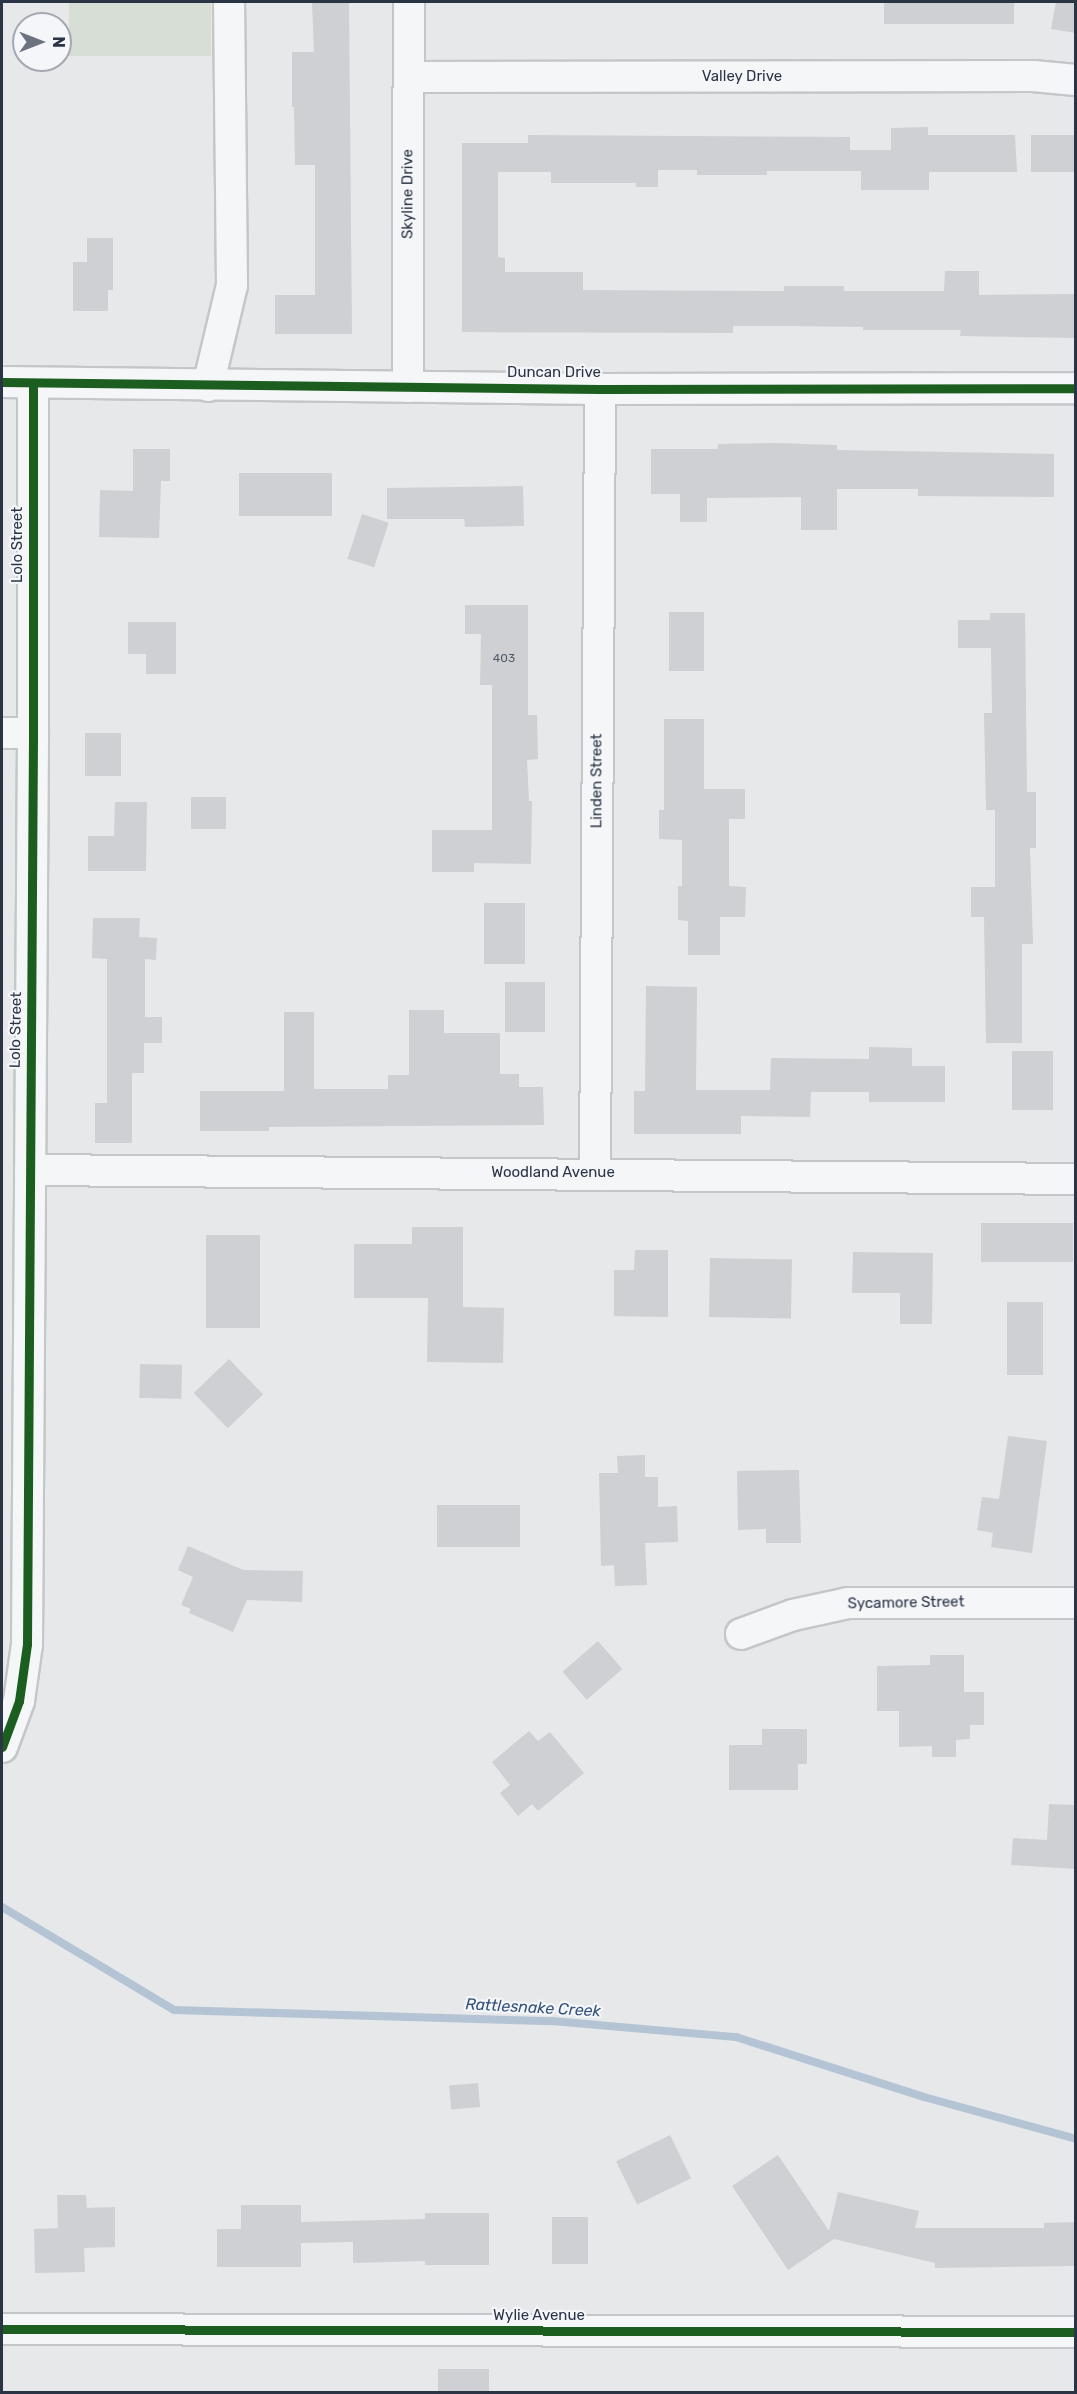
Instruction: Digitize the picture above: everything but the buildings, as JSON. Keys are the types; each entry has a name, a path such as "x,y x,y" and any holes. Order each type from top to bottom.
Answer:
{"street":[{"path":"208,386 232,285 229,2"},
{"name":"Skyline Drive","path":"408,387 410,2"},
{"name":"Valley Drive","path":"408,77 1034,76 1076,80"},
{"name":"Duncan Drive","path":"2,382 600,389 1076,388"},
{"name":"Lolo Street","path":"2,1747 19,1701 27,1644 14,1586 30,1170 33,383"},
{"name":"Linden Street","path":"595,1173 600,389"},
{"path":"2,733 33,733"},
{"name":"Woodland Avenue","path":"30,1170 595,1173 1076,1179"},
{"name":"Sycamore Street","path":"741,1634 793,1615 848,1602 1076,1603"},
{"name":"Wylie Avenue","path":"2,2329 1076,2332"}],"shaded area":[{"path":"69,2 211,2 211,56 72,56 72,12 69,12"}],"waterway":[{"name":"Rattlesnake Creek","path":"2,1907 174,2010 552,2021 736,2037 924,2097 1076,2139"}],"cycle path":[{"path":"2,382 600,389 1076,388"},
{"path":"2,1747 19,1701 27,1644 33,383"},
{"path":"2,2329 1076,2332"}]}
